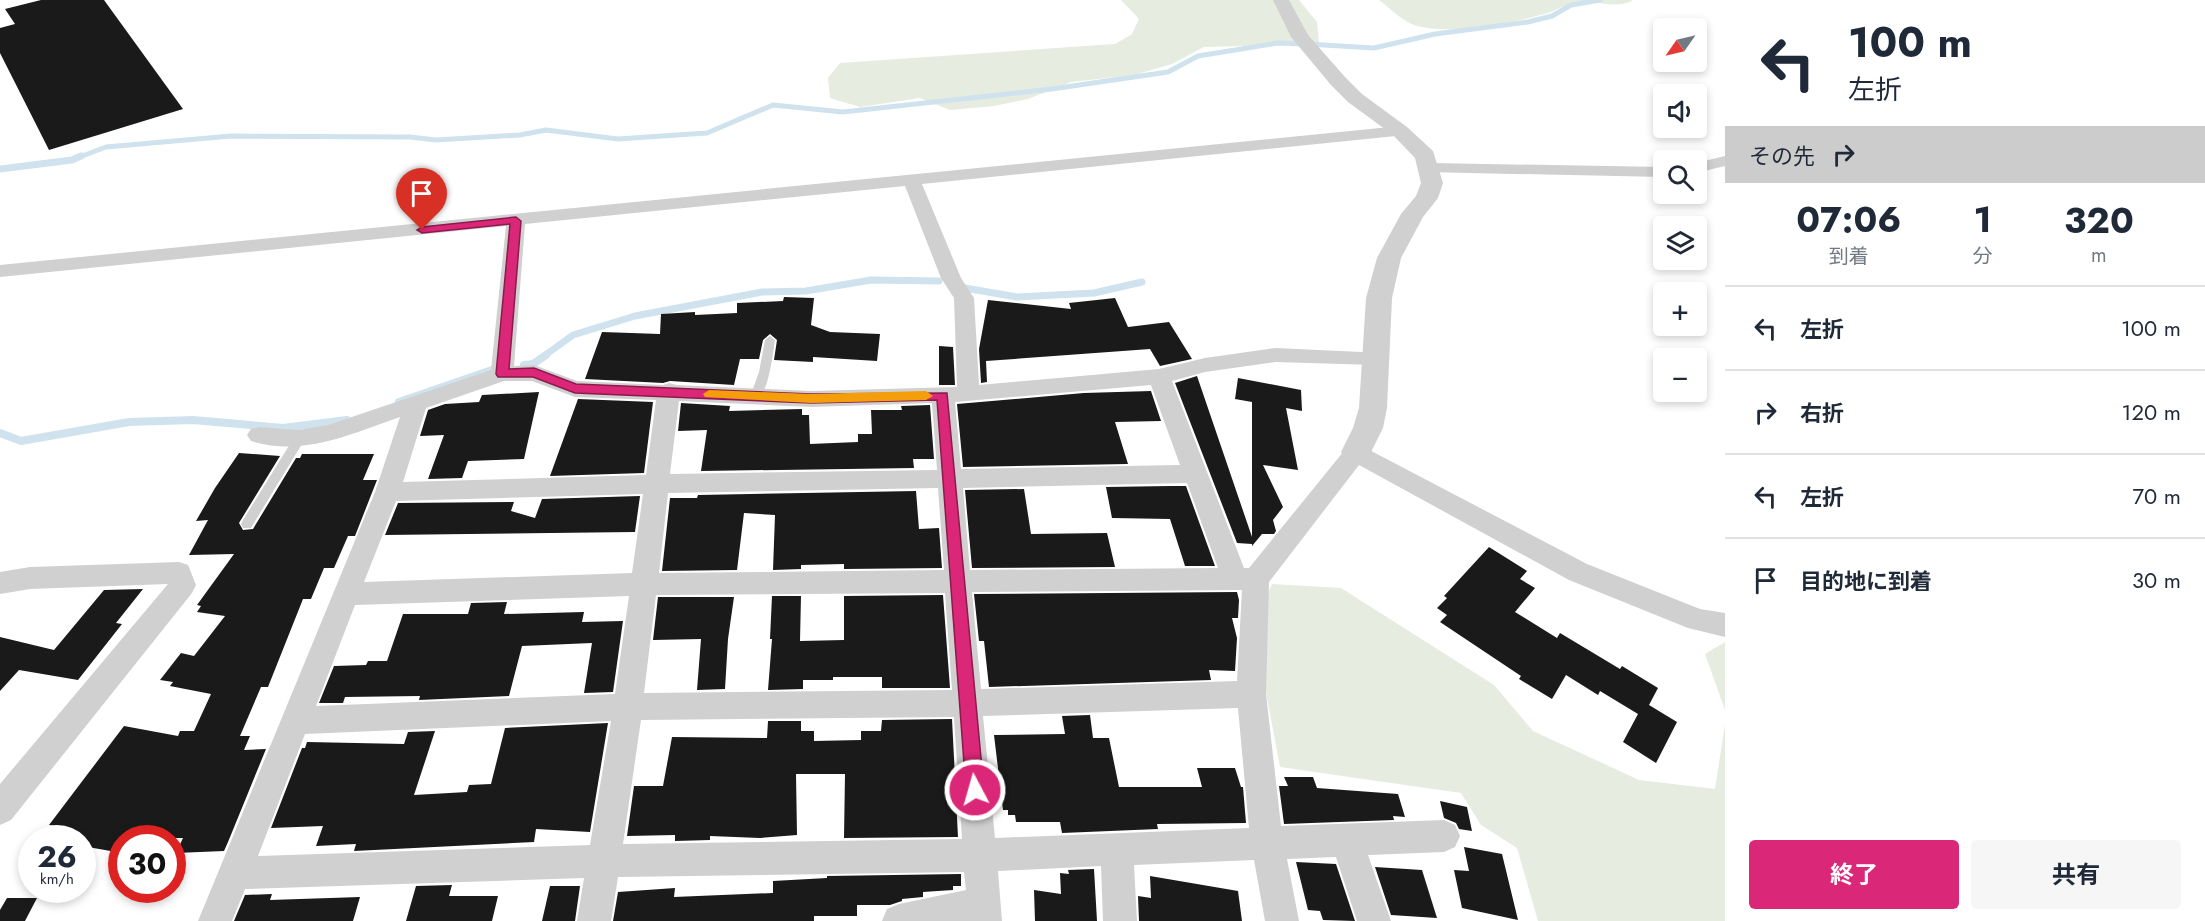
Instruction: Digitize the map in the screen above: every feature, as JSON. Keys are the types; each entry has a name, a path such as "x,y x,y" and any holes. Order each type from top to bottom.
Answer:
{"street":[{"path":"345,594 645,584 1246,579 1356,452 1368,429 1373,408 1379,297 1389,258 1413,214 1427,198 1432,183 1430,168 1425,156 1400,131 1355,98 1338,81 1300,37 1281,0"},
{"path":"0,271 1400,131"},
{"path":"1707,165 1725,161"},
{"path":"1430,168 1653,172"},
{"path":"899,921 985,912 950,478 964,298 951,278 912,181"},
{"path":"502,374 516,221"},
{"path":"259,435 299,439 330,433 502,374 534,373 575,389 669,391 811,399 955,395 1159,377 1205,365 1276,355 1375,358"},
{"path":"1159,377 1195,474 1246,579 1251,694 1267,843 1282,921"},
{"path":"594,921 628,707 669,391"},
{"path":"216,921 387,492 416,404"},
{"path":"1356,452 1578,572 1698,620 1725,625"},
{"path":"387,492 658,484 1195,474"},
{"path":"0,583 30,578 179,573 183,585 0,809"},
{"path":"297,721 628,707 967,703 1251,694"},
{"path":"236,873 605,861 981,855 1444,836"},
{"path":"1347,841 1374,921"},
{"path":"1117,850 1120,921"}],"lane":[{"path":"756,397 764,372 770,340"},
{"path":"247,524 299,439"}],"shaded area":[{"path":"1121,0 1299,0 1317,22 1319,44 1204,47 1172,64 1134,75 1071,82 1028,99 994,106 950,110 920,98 860,107 830,98 828,78 840,63 1115,44 1132,34 1139,19"},
{"path":"1379,0 1633,0 1620,4 1579,1 1548,13 1514,21 1481,27 1447,29 1412,24 1402,19"},
{"path":"1272,584 1341,588 1494,685 1533,731 1639,780 1715,789 1725,724 1725,921 1538,921 1517,848 1481,825 1461,793 1280,767 1264,682 1265,600"},
{"path":"1725,642 1725,710 1705,654"}],"building":[{"path":"41,0 104,0 183,109 49,150 0,53 0,28 15,24 5,9"},
{"path":"784,297 814,298 811,325 830,332 880,334 877,361 813,357 813,362 774,360 777,340 770,334 763,340 759,359 740,359 734,385 585,379 602,332 660,334 661,314 737,313 737,303 783,301"},
{"path":"1115,298 1128,327 1169,322 1192,359 1160,366 1150,349 986,361 987,382 981,383 979,349 988,300 1071,309 1069,303"},
{"path":"939,346 953,347 955,385 939,385"},
{"path":"1197,376 1252,537 1252,402 1235,399 1238,378 1301,390 1302,411 1286,408 1298,470 1263,465 1283,507 1273,520 1276,531 1274,534 1262,534 1252,546 1252,544 1237,543 1175,383"},
{"path":"1151,391 1161,421 1115,422 1128,464 963,467 957,404 1084,393"},
{"path":"539,392 524,459 468,461 462,478 428,479 444,435 420,436 428,410 445,404 479,402 482,395"},
{"path":"578,399 653,402 644,473 550,476"},
{"path":"681,403 730,406 729,411 802,409 802,415 809,415 810,444 858,442 858,434 872,434 871,410 902,410 901,406 930,405 934,459 913,459 914,468 701,471 707,430 678,431"},
{"path":"239,453 280,456 239,523 243,530 253,529 296,458 300,458 302,454 374,454 363,480 377,480 355,536 348,536 334,568 324,568 311,599 303,599 268,687 261,687 240,736 250,736 244,750 266,749 224,851 186,853 186,825 108,825 108,851 96,848 96,825 49,825 124,726 178,736 180,731 194,731 211,694 170,686 173,682 160,680 181,653 194,656 225,616 197,612 201,606 197,605 234,554 189,555 208,520 196,521"},
{"path":"1186,486 1215,566 1185,566 1170,519 1112,518 1106,487"},
{"path":"1024,489 1031,534 1107,533 1115,567 972,568 965,490"},
{"path":"916,491 919,529 939,528 942,568 844,569 844,564 801,565 801,569 773,570 775,515 744,513 737,570 662,571 670,498 697,498 698,495"},
{"path":"640,496 635,532 385,535 398,503 514,502 511,511 535,518 542,499"},
{"path":"1489,547 1527,571 1520,579 1535,588 1515,612 1557,638 1560,633 1620,669 1622,666 1658,688 1649,705 1677,722 1656,763 1623,742 1638,714 1600,691 1598,695 1566,675 1552,699 1519,679 1521,676 1440,622 1447,615 1437,608 1447,598 1444,596"},
{"path":"143,589 116,623 122,624 78,680 19,670 0,691 0,637 54,650 104,590"},
{"path":"1237,592 1238,618 1232,618 1237,638 1235,671 1209,670 1211,680 989,687 984,641 979,641 974,594"},
{"path":"943,595 950,688 882,688 882,677 833,677 833,680 803,680 803,689 768,690 772,639 770,639 772,596 801,596 800,641 844,640 844,596"},
{"path":"658,597 734,597 728,639 725,689 697,690 701,639 653,640"},
{"path":"507,602 504,614 584,612 582,622 623,621 613,692 584,693 592,643 522,646 509,696 419,700 420,696 345,697 343,703 319,703 334,666 366,665 368,661 387,661 403,614 468,614 471,603"},
{"path":"1090,715 1093,738 1109,738 1119,787 1202,787 1197,768 1235,768 1241,787 1243,787 1246,823 1157,824 1158,829 1062,833 1060,822 1016,822 1015,815 1008,815 1008,810 1003,810 994,735 1065,734 1062,716"},
{"path":"952,719 958,837 844,838 845,774 796,774 797,835 760,838 710,836 710,840 675,841 675,835 627,836 634,786 663,786 672,737 767,738 768,721 801,721 801,731 814,731 814,741 861,740 861,731 881,731 882,720"},
{"path":"608,723 590,832 536,829 534,842 354,851 356,844 316,846 323,826 271,828 302,748 305,748 307,742 404,744 408,732 435,731 414,795 467,792 469,785 491,784 505,728"},
{"path":"1284,777 1313,777 1317,788 1398,794 1405,817 1393,816 1394,820 1284,824 1279,786 1288,786"},
{"path":"1440,801 1467,807 1472,831 1459,829 1456,823 1444,818"},
{"path":"1464,847 1502,854 1518,920 1462,908 1454,870 1469,871"},
{"path":"1296,862 1336,864 1355,921 1323,920 1320,911 1308,910"},
{"path":"1375,867 1422,870 1437,918 1391,915"},
{"path":"1094,869 1097,921 1035,921 1034,890 1061,894 1060,873 1069,874 1068,870"},
{"path":"961,874 961,886 953,886 953,890 923,892 923,897 902,899 890,905 857,905 857,916 814,916 814,921 613,921 618,892 675,888 674,897 773,893 773,881 827,878 827,876"},
{"path":"1150,876 1238,891 1242,921 1139,921 1138,896 1151,898"},
{"path":"452,885 449,896 498,896 492,921 406,921 416,886"},
{"path":"550,886 580,886 575,921 542,921"},
{"path":"272,894 270,900 360,897 353,921 234,921 245,895"},
{"path":"7,898 18,898 18,903 34,903 25,921 0,921 0,910"}],"waterway":[{"path":"1307,44 1374,48 1435,34 1528,22 1552,16 1571,5 1600,0"},
{"path":"77,158 106,147 231,136 410,137 436,140 520,135 546,130 618,139 707,133 773,105 843,112 1052,89 1168,72 1198,56 1278,43 1304,44"},
{"path":"0,169 72,160 81,156"},
{"path":"544,356 573,335 635,316 762,292 806,291 871,280 939,281"},
{"path":"965,288 1017,297 1094,293 1142,282"},
{"path":"524,365 533,364 546,355"},
{"path":"399,402 492,370"},
{"path":"0,433 21,441 129,422 193,420 283,428 347,420"}],"slow traffic":[{"path":"709,394 811,399 926,396"}],"route":[{"path":"422,230 516,221 502,374 534,373 575,389 669,391 811,399 943,396 975,790"}]}
